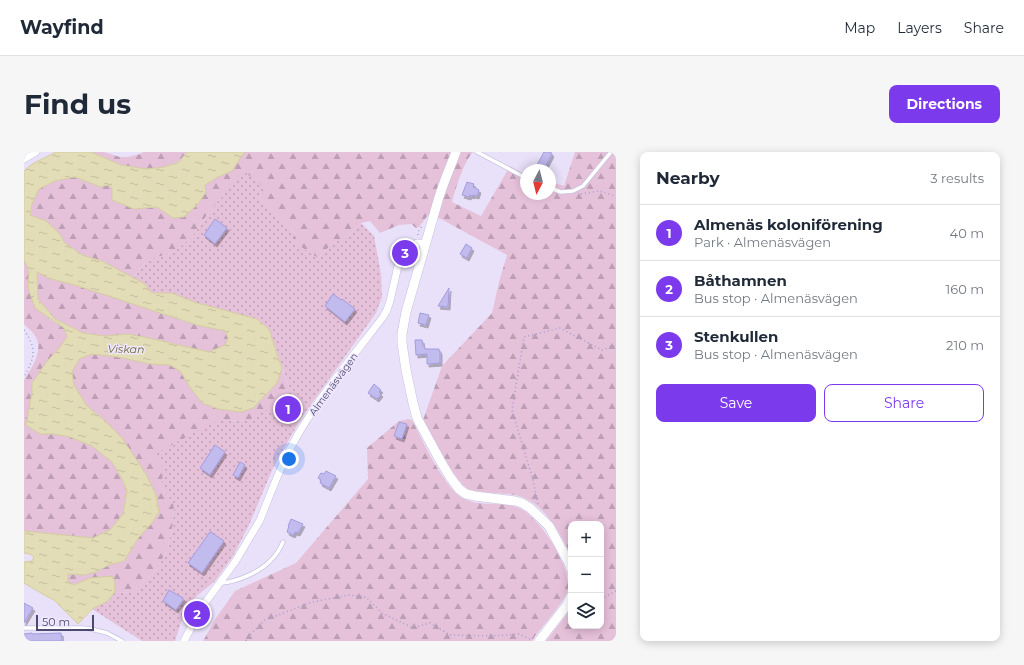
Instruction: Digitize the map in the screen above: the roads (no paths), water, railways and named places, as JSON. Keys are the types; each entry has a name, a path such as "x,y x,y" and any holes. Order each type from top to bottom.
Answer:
{"street":[{"path":"24,159 36,152"},
{"path":"456,152 445,180 426,244 406,312 402,334 406,370 417,418 450,477 460,489 466,494 509,500 522,503 530,508 549,526 568,561"},
{"name":"Almenäsvägen","path":"184,641 202,607 220,583 260,520 285,459 301,430 387,310 398,266 405,252 417,243 426,244"},
{"path":"539,641 568,603"}],"lane":[{"path":"477,152 520,175"},
{"path":"556,190 561,192 573,191 583,186 611,152"},
{"path":"220,583 241,579 270,562 283,542"},
{"path":"24,628 91,629 107,633 122,641"}],"water":[{"name":"Viskan","path":"56,152 91,152 121,165 146,169 164,167 179,162 187,152 246,152 243,154 232,171 205,185 206,192 198,204 184,217 173,218 157,207 134,209 112,200 112,188 108,185 101,187 75,177 55,181 39,189 32,204 30,215 46,221 59,233 65,243 82,255 102,261 145,284 152,293 172,293 194,302 257,319 269,329 282,368 277,383 253,408 241,412 218,409 202,403 189,386 181,372 170,365 150,364 118,357 92,354 79,359 72,372 74,385 87,406 122,438 146,474 156,495 159,512 152,523 139,537 124,561 84,575 68,574 68,581 74,585 90,578 112,576 115,582 114,593 108,601 92,609 78,624 54,600 24,583 24,562 32,561 34,557 30,554 24,553 24,531 93,538 110,530 123,514 127,491 112,462 92,446 70,437 53,434 40,434 26,425 32,392 32,383 47,361 57,351 67,337 64,328 35,308 28,288 29,271 24,260 24,171 32,164","holes":["37,272 48,278 78,286 197,325 225,331 228,338 225,345 209,352 128,334 105,336 83,333 55,319 38,299"]}],"place":[{"name":"Stenkullen","path":"405,253"},
{"name":"Almenäs koloniförening","path":"288,409"},
{"name":"Båthamnen","path":"197,614"}]}
